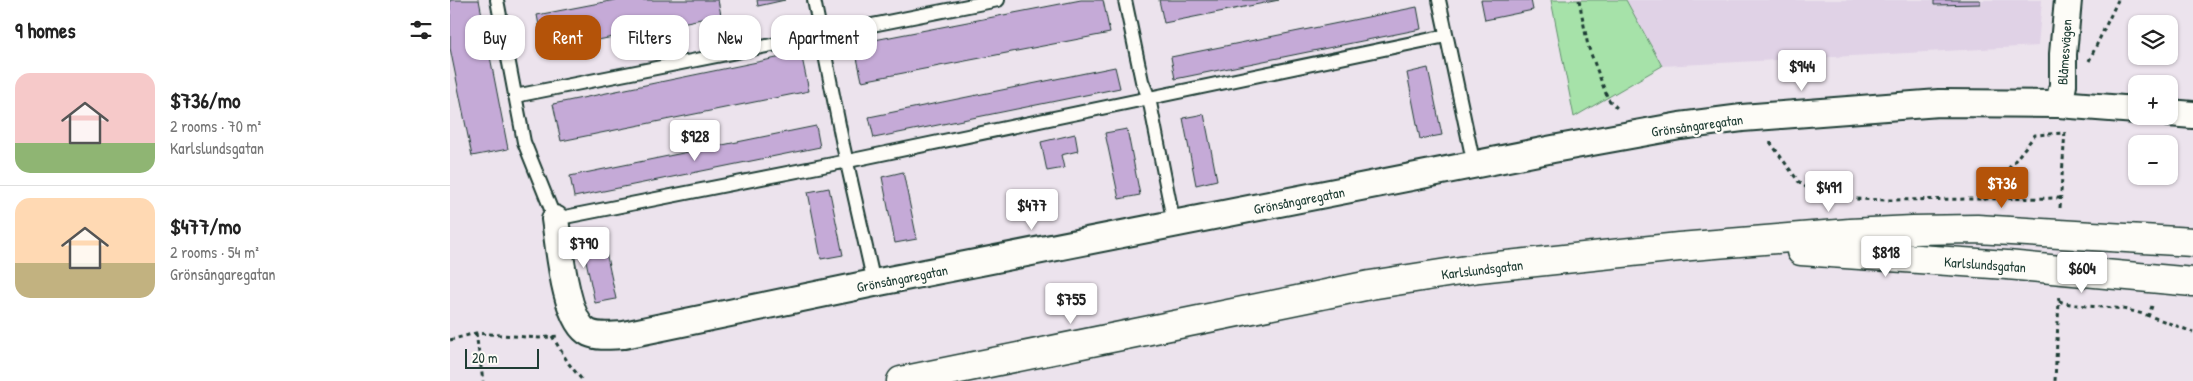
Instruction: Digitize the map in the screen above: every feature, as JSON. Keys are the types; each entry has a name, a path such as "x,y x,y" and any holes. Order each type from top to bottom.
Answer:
{"main road":[{"name":"Karlslundsgatan","path":"901,381 1370,285 1479,268 1850,233 1978,229 2193,242"},
{"name":"Karlslundsgatan","path":"1717,245 2006,265 2193,282"},
{"name":"Karlslundsgatan","path":"992,381 1250,311"}],"street":[{"name":"Blåmesvägen","path":"2059,104 2063,85 2063,54 2068,0"},
{"name":"Grönsångaregatan","path":"588,332 603,336 624,334 1553,149 1680,126 1753,117 1939,103 2059,104 2128,109"},
{"path":"2178,114 2193,115"},
{"path":"555,219 568,298 576,320 588,332"}],"lane":[{"path":"498,0 524,142 555,219 848,161 1446,36"},
{"path":"814,0 817,15"},
{"path":"877,24 998,0"},
{"path":"1126,0 1142,81 1149,98 1174,224"},
{"path":"1439,0 1471,151"},
{"path":"515,96 771,45"},
{"path":"826,60 874,283"}],"path":[{"path":"1579,0 1588,46 1608,99 1620,112 1625,114"},
{"path":"1753,117 1798,181 1821,198 1984,200 2060,198"},
{"path":"1980,204 2035,135 2064,133"},
{"path":"2056,381 2060,301 2058,286"},
{"path":"2060,301 2066,304 2100,305 2125,309 2193,332"},
{"path":"2148,317 2152,306"},
{"path":"450,340 476,333 539,338 588,332"},
{"path":"476,333 483,381"},
{"path":"552,336 569,364 583,381"}],"shaded area":[{"path":"1626,0 2042,0 2038,46 1662,66"}],"green space":[{"path":"1551,0 1626,0 1662,66 1574,117"}],"building":[{"path":"450,0 479,0 482,15 465,15 465,60 491,60 508,149 472,156 450,48"},
{"path":"615,0 718,0 721,15 699,15 699,19 689,22 689,15 611,15 611,37 601,39 601,15 537,15"},
{"path":"757,0 785,0 758,6"},
{"path":"1081,0 1103,0 1110,33 862,81 857,60 877,60 877,40"},
{"path":"1159,0 1279,0 1164,23"},
{"path":"1481,0 1531,0 1533,10 1485,20"},
{"path":"1934,0 1980,0 1980,4 1934,5"},
{"path":"1417,7 1421,29 1175,79 1171,57"},
{"path":"771,59 802,60 809,91 561,141 553,104"},
{"path":"1115,67 1120,88 874,138 869,117"},
{"path":"1428,68 1442,135 1420,139 1407,73"},
{"path":"1204,114 1217,180 1196,185 1183,118"},
{"path":"816,126 820,147 574,197 570,176"},
{"path":"1127,129 1140,195 1119,199 1105,133"},
{"path":"1075,134 1078,151 1061,155 1064,168 1047,171 1041,142"},
{"path":"903,172 917,239 895,243 882,177"},
{"path":"829,188 843,255 821,259 808,192"},
{"path":"602,233 616,299 595,303 581,237"}]}
